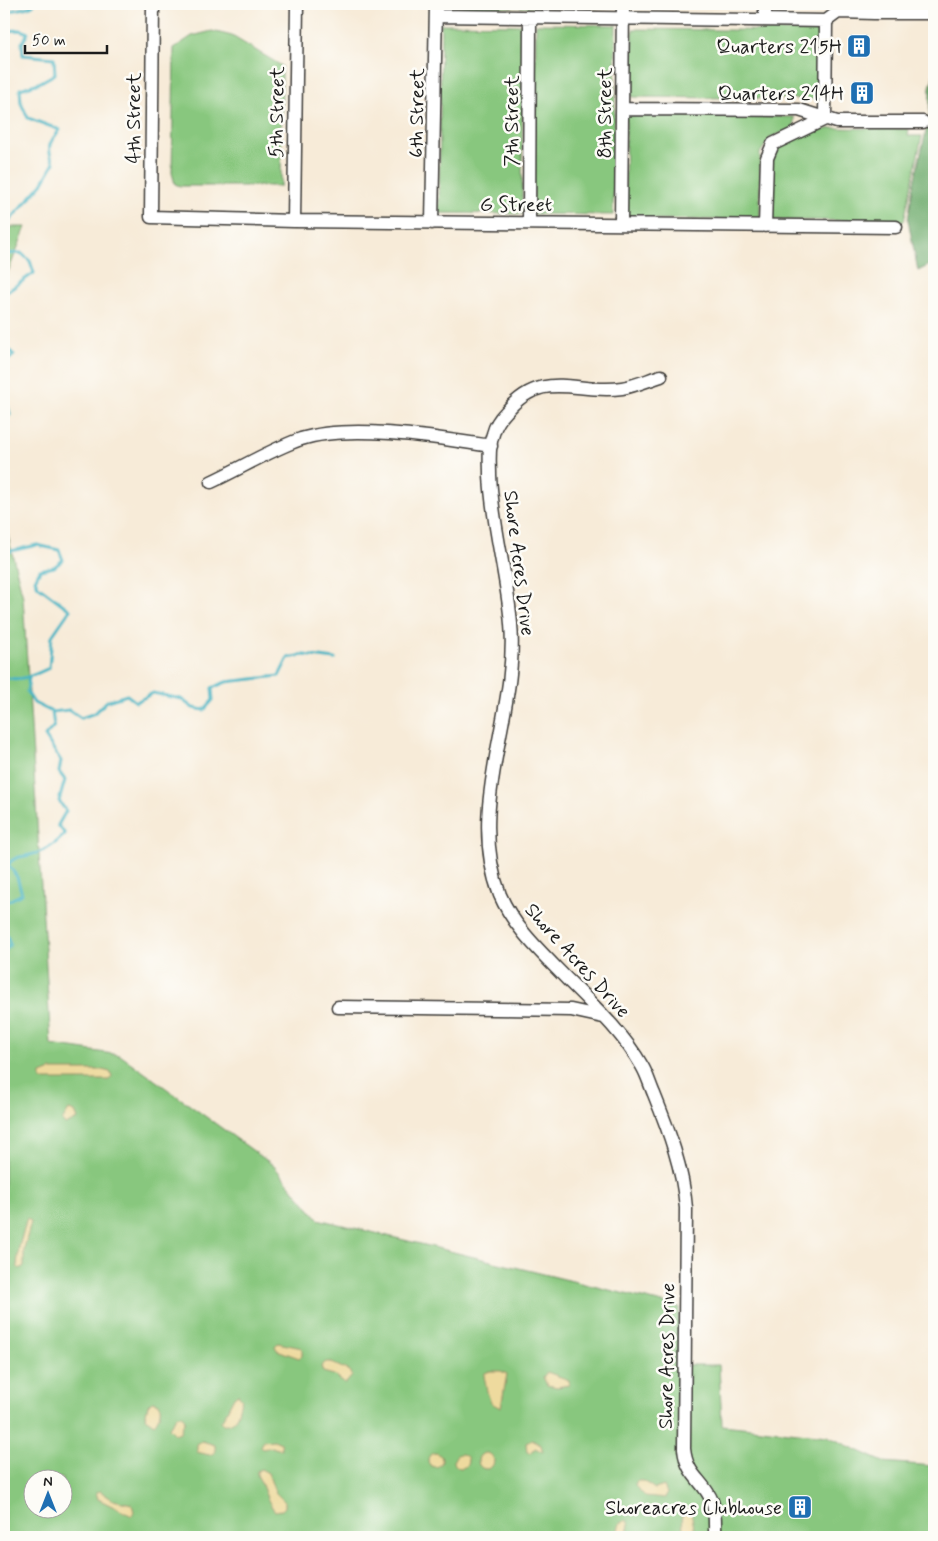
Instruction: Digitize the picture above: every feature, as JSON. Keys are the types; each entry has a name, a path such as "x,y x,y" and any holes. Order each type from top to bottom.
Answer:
{"street":[{"name":"4th Street","path":"151,202 153,4"},
{"name":"5th Street","path":"294,221 297,4"},
{"name":"8th Street","path":"622,224 623,4"},
{"path":"765,4 765,20"},
{"path":"871,8 889,4"},
{"path":"436,10 530,18 826,21 844,8 934,13"},
{"name":"6th Street","path":"432,223 436,10"},
{"name":"7th Street","path":"529,223 530,18"},
{"path":"824,119 826,21"},
{"path":"623,109 799,110 837,122 923,122"},
{"path":"765,226 767,158 773,144 824,119"},
{"name":"G Street","path":"151,202 151,217 432,223 896,227"},
{"name":"Shore Acres Drive","path":"661,376 622,388 607,389 570,384 535,390 517,399 504,414 493,433 490,446 491,494 511,623 512,651 492,770 489,831 493,869 501,896 518,926 603,1017 643,1066 666,1123 684,1182 686,1279 685,1464 712,1501 715,1518 715,1537"},
{"path":"211,482 301,439 325,434 373,433 418,436 490,446"},
{"path":"338,1007 571,1010 603,1017"}],"green space":[{"path":"444,4 612,4 608,8 447,7"},
{"path":"441,24 523,25 522,214 439,213"},
{"path":"536,24 616,25 613,215 533,214"},
{"path":"633,29 818,31 818,99 632,97"},
{"path":"212,31 232,36 282,66 281,186 180,186 175,184 172,173 174,48 192,36"},
{"path":"934,73 934,263 918,271 908,220 913,187 929,118 930,87"},
{"path":"626,115 794,117 794,128 771,137 760,153 760,220 625,219"},
{"path":"832,128 909,129 908,136 922,136 904,221 770,220 769,180 773,154 780,146 791,139"},
{"path":"4,227 26,227 4,282"},
{"path":"4,520 23,597 51,1045 120,1055 273,1165 318,1219 679,1307 678,1365 719,1365 722,1425 827,1436 883,1462 934,1466 934,1537 4,1537"}],"sand":[{"path":"51,1070 102,1070 110,1072 112,1076 109,1080 41,1080 41,1074"},
{"path":"69,1110 75,1112 78,1119 65,1125 62,1121"},
{"path":"27,1218 31,1222 24,1249 24,1266 20,1269 17,1266 19,1247"},
{"path":"278,1343 302,1348 302,1356 299,1358 277,1350 275,1346"},
{"path":"326,1362 351,1372 352,1376 345,1384 334,1375 323,1372 321,1366"},
{"path":"501,1371 507,1374 501,1407 492,1403 488,1395 484,1377 485,1373"},
{"path":"547,1372 569,1380 569,1385 557,1387 547,1385 543,1377"},
{"path":"238,1394 242,1399 235,1420 228,1424 223,1424 221,1422 234,1397"},
{"path":"152,1401 159,1403 160,1408 159,1417 154,1424 145,1418 148,1405"},
{"path":"177,1415 182,1415 185,1420 180,1432 175,1434 169,1428"},
{"path":"274,1440 281,1443 282,1450 271,1447 263,1449 260,1446 263,1441"},
{"path":"532,1440 541,1445 543,1452 535,1448 531,1453 527,1452 526,1443"},
{"path":"202,1441 215,1445 215,1453 209,1455 197,1452 197,1444"},
{"path":"432,1453 438,1453 442,1460 438,1467 432,1467 428,1463 428,1457"},
{"path":"486,1453 492,1455 494,1461 492,1467 486,1469 480,1467 478,1461 480,1455"},
{"path":"458,1454 464,1454 468,1461 464,1468 458,1468 454,1464 454,1458"},
{"path":"261,1469 268,1473 275,1492 285,1502 285,1507 282,1510 275,1511 269,1503 257,1475 257,1471"},
{"path":"637,1481 643,1481 655,1489 664,1486 667,1493 665,1498 645,1496 635,1486"},
{"path":"100,1491 113,1500 132,1504 134,1512 132,1516 98,1499 96,1492"},
{"path":"685,1509 691,1511 694,1528 690,1532 683,1531 682,1512"},
{"path":"627,1520 629,1525 626,1537 616,1537 620,1523"}],"waterway":[{"path":"4,15 34,4"},
{"path":"4,31 20,30 28,33 22,43 23,55 54,58 55,74 39,83 20,89 21,103 28,118 60,130 51,142 49,149 54,163 42,184 4,227"},
{"path":"4,254 21,253 30,261 34,273 4,294"},
{"path":"4,345 14,355 4,364"},
{"path":"4,393 10,414 4,423"},
{"path":"4,531 4,543"},
{"path":"4,548 7,552 37,545 59,550 63,560 54,567 40,570 35,580 38,586 70,610 52,636 49,668 22,678 4,677"},
{"path":"52,712 69,710 81,718 95,713 107,701 127,695 136,702 153,693 181,699 193,708 204,710 213,700 212,688 226,682 279,676 288,658 304,655 335,659"},
{"path":"4,903 22,894 17,877 8,864 16,858 45,850 65,834 58,825 66,811 59,801 65,780 59,772 61,761 45,736 54,726 52,712 34,703 27,692 29,678"},
{"path":"4,927 10,944 4,952"}],"place":[{"name":"Quarters 215H","path":"859,46"},
{"name":"Quarters 214H","path":"862,93"},
{"name":"Shoreacres Clubhouse","path":"800,1507"}]}
